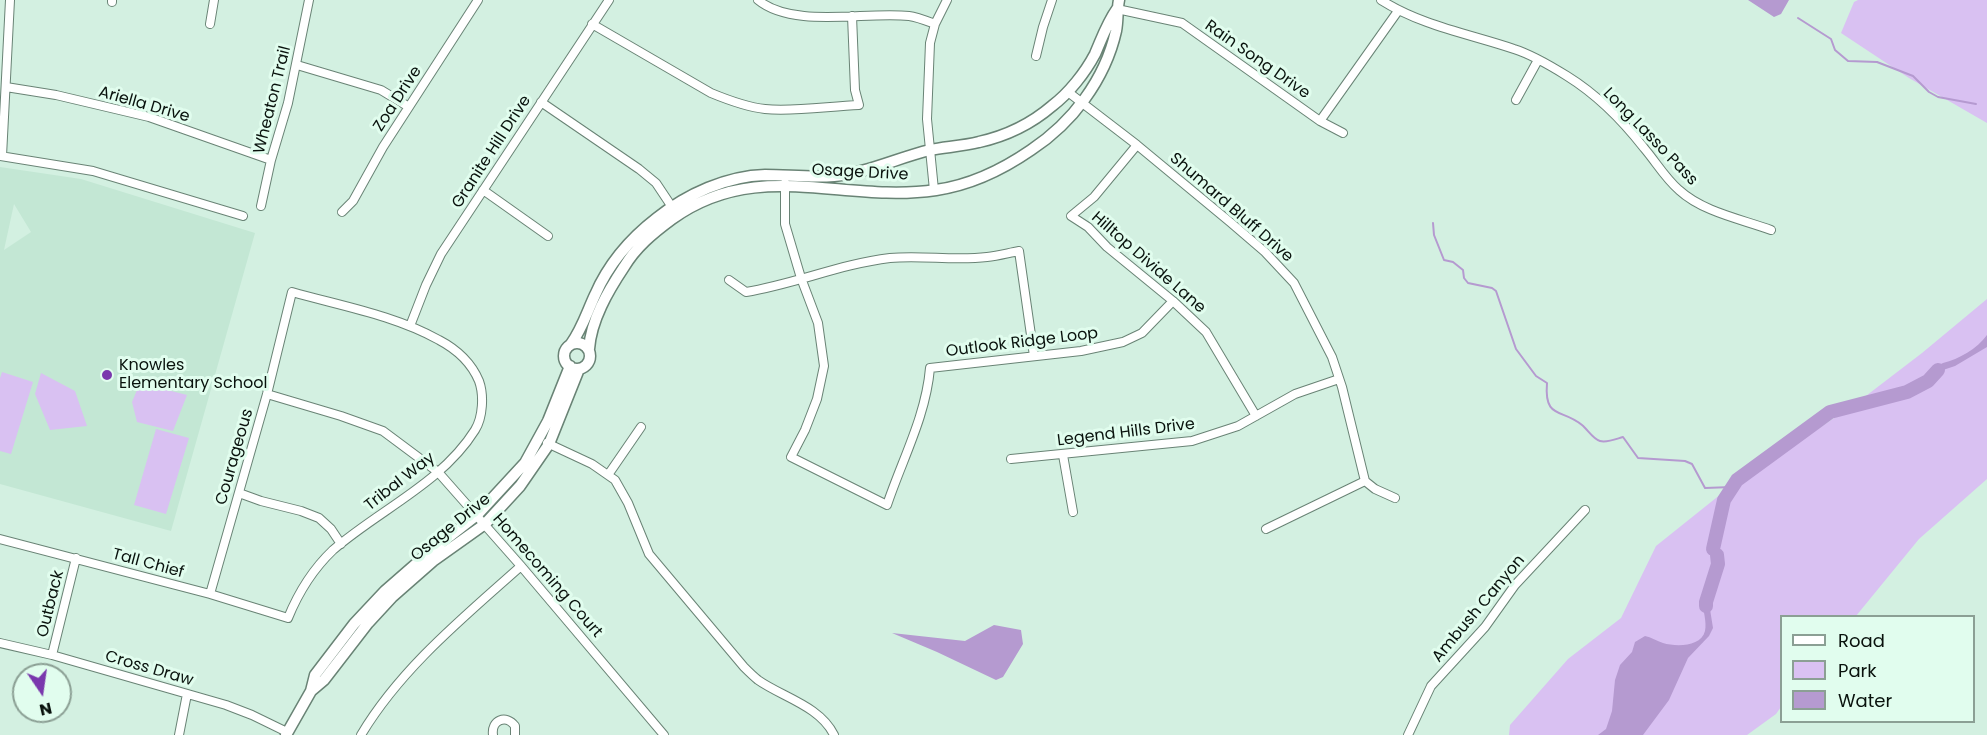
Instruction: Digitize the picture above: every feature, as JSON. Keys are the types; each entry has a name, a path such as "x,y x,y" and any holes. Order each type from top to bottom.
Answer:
{"street":[{"path":"9,0 1,156 93,171 243,216"},
{"path":"210,24 214,0"},
{"name":"Wheaton Trail","path":"261,206 297,65 309,0"},
{"name":"Zoa Drive","path":"342,212 353,201 377,157 478,0"},
{"name":"Granite Hill Drive","path":"410,326 441,254 609,0"},
{"path":"758,0 776,11 793,14 824,17 910,16 935,24"},
{"path":"934,190 927,119 930,43 935,24 947,0"},
{"path":"1036,56 1052,0"},
{"name":"Long Lasso Pass","path":"1382,0 1398,11 1436,26 1517,49 1569,77 1634,135 1680,191 1704,206 1771,230"},
{"name":"Osage Drive","path":"785,180 854,173 930,150 978,142 1014,130 1053,106 1068,92 1094,55 1118,4"},
{"name":"Osage Drive","path":"571,344 580,333 607,272 642,230 710,187 729,180 764,175 785,180 890,192 934,190 975,180 1014,162 1043,142 1082,104 1108,57 1116,32 1118,4"},
{"name":"Rain Song Drive","path":"1118,4 1182,23 1320,121 1343,134"},
{"path":"1320,121 1398,11"},
{"path":"592,24 711,93 732,102 765,109 859,105 855,90 852,16"},
{"path":"1516,100 1538,60"},
{"path":"297,65 381,90 409,107"},
{"name":"Ariella Drive","path":"6,87 56,95 149,117 271,160"},
{"name":"Shumard Bluff Drive","path":"1068,92 1137,145 1264,252 1294,283 1332,357 1365,481"},
{"path":"541,102 639,169 656,183 675,211"},
{"name":"Hilltop Divide Lane","path":"1137,145 1094,197 1071,216 1088,227 1107,247 1173,301 1206,332 1256,416"},
{"path":"785,180 785,224 801,278"},
{"path":"483,190 548,236"},
{"name":"Osage Drive","path":"589,349 590,339 601,308 612,285 629,258 675,211"},
{"path":"729,280 746,292 779,286 843,266 889,258 986,257 1019,251 1034,356"},
{"name":"Outlook Ridge Loop","path":"801,278 818,323 824,366 817,399 791,457 887,506 928,389 930,368 1081,351 1123,342 1142,333 1173,301"},
{"name":"Tribal Way","path":"288,618 312,571 341,544 438,472 476,429 482,405 481,388 475,370 454,349 410,326 292,292"},
{"name":"Courageous","path":"210,594 267,394 292,292"},
{"path":"571,344 583,344 589,349 589,361 575,368 565,359 564,355 571,344"},
{"name":"Osage Drive","path":"287,734 311,691 324,680 368,623 392,597 520,486 544,442 575,368"},
{"name":"Legend Hills Drive","path":"1011,459 1192,441 1238,426 1295,394 1339,379"},
{"name":"Homecoming Court","path":"267,394 383,431 438,472 665,735"},
{"path":"608,475 641,427"},
{"path":"544,442 592,464 615,480 628,503 650,554 744,667 757,679 815,713 834,735"},
{"path":"1063,454 1073,512"},
{"path":"1266,529 1365,481 1375,489 1395,498"},
{"path":"239,493 319,518 331,529 341,544"},
{"name":"Ambush Canyon","path":"1408,735 1431,686 1485,627 1515,585 1585,510"},
{"name":"Tall Chief","path":"0,538 210,594 288,618"},
{"name":"Outback","path":"52,655 76,558"},
{"path":"361,735 394,689 436,642 521,566"},
{"name":"Cross Draw","path":"0,643 52,655 226,705 252,715 287,734"},
{"path":"179,735 187,694"},
{"path":"493,735 494,723 506,719 515,726 515,735"}],"shaded area":[{"name":"Knowles Elementary School","path":"0,167 81,179 255,233 171,531 0,484","holes":["14,204 31,232 4,250"]}],"green space":[{"path":"1858,0 1987,0 1987,123 1909,78 1841,33 1854,2"},
{"path":"1987,299 1987,479 1919,539 1857,615 1780,615 1780,708 1776,714 1747,735 1509,735 1510,725 1568,659 1621,618 1656,546 1721,494 1858,402"},
{"path":"2,372 33,382 11,454 0,451 0,378"},
{"path":"41,373 75,391 87,426 50,430 35,394"},
{"path":"140,383 187,395 173,431 137,422 132,402"},
{"path":"156,429 189,438 166,514 134,505"}],"water":[{"path":"1748,0 1789,0 1781,14 1774,17"},
{"path":"1987,335 1987,347 1955,366 1943,370 1941,364 1967,353"},
{"path":"1934,368 1938,368 1939,373 1933,382 1914,395 1896,401 1901,393"},
{"path":"1711,590 1709,603 1713,628 1709,636 1688,658 1669,700 1643,735 1598,735 1606,729 1612,711 1615,680 1620,665 1632,652 1635,642 1645,636 1674,645 1699,640 1705,631 1702,601"},
{"path":"994,625 1021,630 1023,644 1003,677 996,680 892,633 965,641"}],"waterway":[{"path":"1798,18 1831,39 1835,50 1848,61 1877,62 1913,76 1929,92 1938,97 1976,104"},
{"path":"1433,223 1434,235 1444,260 1453,262 1463,270 1464,278 1468,283 1496,291 1516,349 1536,376 1547,383 1548,403 1551,408 1575,420 1600,441 1623,437 1638,458 1685,461 1692,464 1705,488 1732,487"},
{"path":"1713,549 1724,500 1737,480 1830,412 1907,392 1928,381 1938,370"},
{"path":"1706,606 1718,564 1717,555"}],"place":[{"name":"Knowles Elementary School","path":"107,375"}]}
